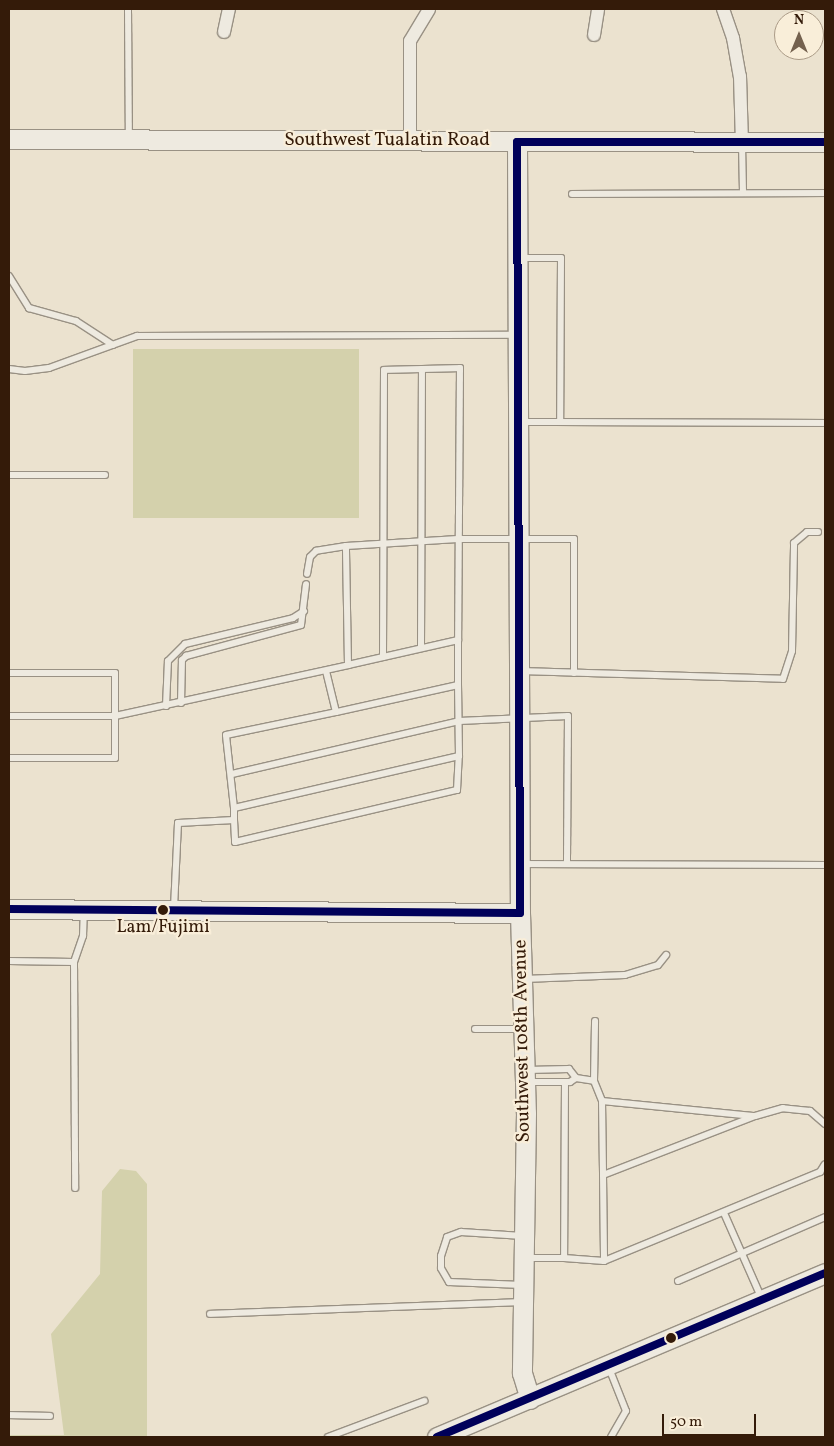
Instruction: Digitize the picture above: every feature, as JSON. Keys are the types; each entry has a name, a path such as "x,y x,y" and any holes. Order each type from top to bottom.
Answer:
{"street":[{"path":"224,32 229,9"},
{"path":"410,141 410,41 429,9"},
{"path":"594,35 598,9"},
{"path":"723,9 733,38 740,76 742,142"},
{"name":"Southwest Tualatin Road","path":"9,139 825,142"},
{"name":"Southwest 108th Avenue","path":"517,142 520,913 526,1076 522,1373 530,1399"},
{"path":"9,909 520,913"},
{"path":"437,1437 825,1273"}],"lane":[{"path":"128,9 129,140"},
{"path":"742,142 742,193"},
{"path":"572,194 825,193"},
{"path":"517,258 560,258 560,422"},
{"path":"9,276 29,308 76,321 113,344"},
{"path":"9,368 25,371 49,368 137,336 517,335"},
{"path":"383,657 384,370 460,368 458,539 459,756 457,790 234,842 232,774 226,736 458,686"},
{"path":"421,648 422,370"},
{"path":"518,422 825,423"},
{"path":"9,475 104,475"},
{"path":"519,671 783,679 792,651 794,543 807,532 818,532"},
{"path":"307,574 310,557 316,551 346,546 458,539 574,539 574,673"},
{"path":"346,546 348,665"},
{"path":"181,703 182,660 186,656 294,629 301,625 306,584"},
{"path":"166,706 168,661 184,644 293,618 304,611"},
{"path":"9,716 115,716 326,671 458,640"},
{"path":"326,671 336,712"},
{"path":"9,673 115,673 115,758 9,758"},
{"path":"232,774 459,720 519,715 568,716 567,864"},
{"path":"234,808 459,756"},
{"path":"174,910 178,823 234,820"},
{"path":"520,864 825,865"},
{"path":"75,1188 74,962 83,936 84,910"},
{"path":"523,979 625,976 658,965 666,955"},
{"path":"9,961 74,962"},
{"path":"595,1021 594,1081 602,1101 604,1260"},
{"path":"475,1029 525,1029"},
{"path":"526,1076 569,1069 576,1078"},
{"path":"526,1076 565,1082 576,1078 594,1081"},
{"path":"564,1258 565,1082"},
{"path":"602,1101 754,1116"},
{"path":"603,1175 754,1116 784,1108 810,1111 825,1124"},
{"path":"524,1258 604,1260 724,1213 820,1172 825,1164"},
{"path":"724,1213 762,1300"},
{"path":"678,1281 825,1217"},
{"path":"522,1293 449,1282 443,1273 441,1256 446,1237 460,1232 524,1236"},
{"path":"210,1314 522,1293"},
{"path":"608,1366 626,1410 611,1437"},
{"path":"328,1437 424,1401"},
{"path":"9,1415 50,1416"}],"shaded area":[{"path":"133,349 359,349 359,518 133,518"},
{"path":"120,1169 136,1171 147,1184 147,1437 9,1437 9,1435 64,1435 51,1334 100,1274 102,1191"}],"transit line":[{"path":"9,909 520,913 517,142 825,142"},
{"path":"437,1437 825,1273"}],"place":[{"name":"Lam/Fujimi","path":"163,910"}]}
